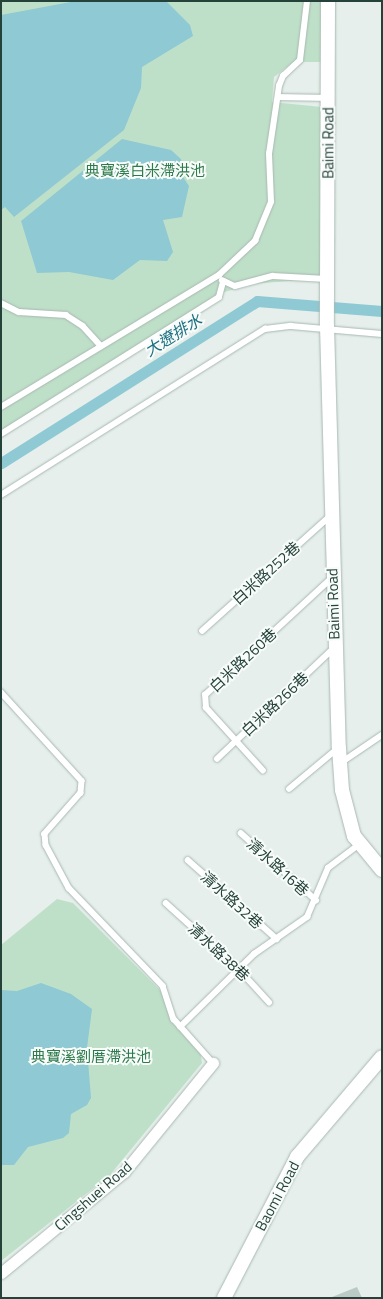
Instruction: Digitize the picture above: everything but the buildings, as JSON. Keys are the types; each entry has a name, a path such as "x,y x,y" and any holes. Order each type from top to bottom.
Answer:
{"street":[{"name":"Baimi Road","path":"328,1 327,327 330,516 339,748 346,812 360,845 382,870"},
{"name":"Baomi Road","path":"224,1298 297,1157 382,1057"},
{"name":"Cingshuei Road","path":"1,1273 124,1172 213,1063"}],"lane":[{"path":"1,407 219,275 255,240 266,221 271,202 269,154 278,97 283,76 300,60 307,1"},
{"path":"278,97 328,98"},
{"path":"219,275 223,282 235,286 273,276 328,282"},
{"path":"1,434 219,297 223,282"},
{"path":"1,303 19,312 66,315 83,326 101,346"},
{"path":"1,495 253,335 281,326 327,327 382,334"},
{"name":"白米路252巷","path":"202,631 330,516"},
{"name":"白米路260巷","path":"262,771 204,704 205,695 332,578"},
{"name":"白米路266巷","path":"217,759 334,648"},
{"path":"1,692 82,781 81,793 45,834 46,845 69,888 163,986 180,1027 213,1063"},
{"path":"340,763 382,735"},
{"path":"289,789 339,748"},
{"name":"清水路16巷","path":"241,833 316,900"},
{"path":"180,1027 239,969 277,939 300,925 316,900 328,868 360,845"},
{"name":"清水路32巷","path":"188,860 277,939"},
{"name":"清水路38巷","path":"166,903 239,969 270,1002"}],"green space":[{"name":"典寶溪白米滯洪池","path":"1,1 323,1 322,62 293,62 274,77 272,102 322,107 327,278 252,284 221,293 1,434"},
{"name":"典寶溪劉厝滯洪池","path":"57,899 73,903 162,992 167,1010 200,1050 202,1063 110,1175 1,1261 1,945"}],"water":[{"path":"76,1 166,1 190,25 193,36 142,67 141,88 124,130 14,217 5,207 1,210 1,15"},
{"path":"122,139 171,150 181,159 183,177 189,186 182,217 163,220 173,252 167,261 140,260 113,280 69,272 37,273 21,221"},
{"path":"41,983 71,994 92,1009 87,1048 91,1098 87,1105 71,1114 69,1133 63,1138 28,1147 14,1165 1,1165 1,990 17,991"}],"waterway":[{"name":"大遼排水","path":"1,463 257,301 382,311"}]}
